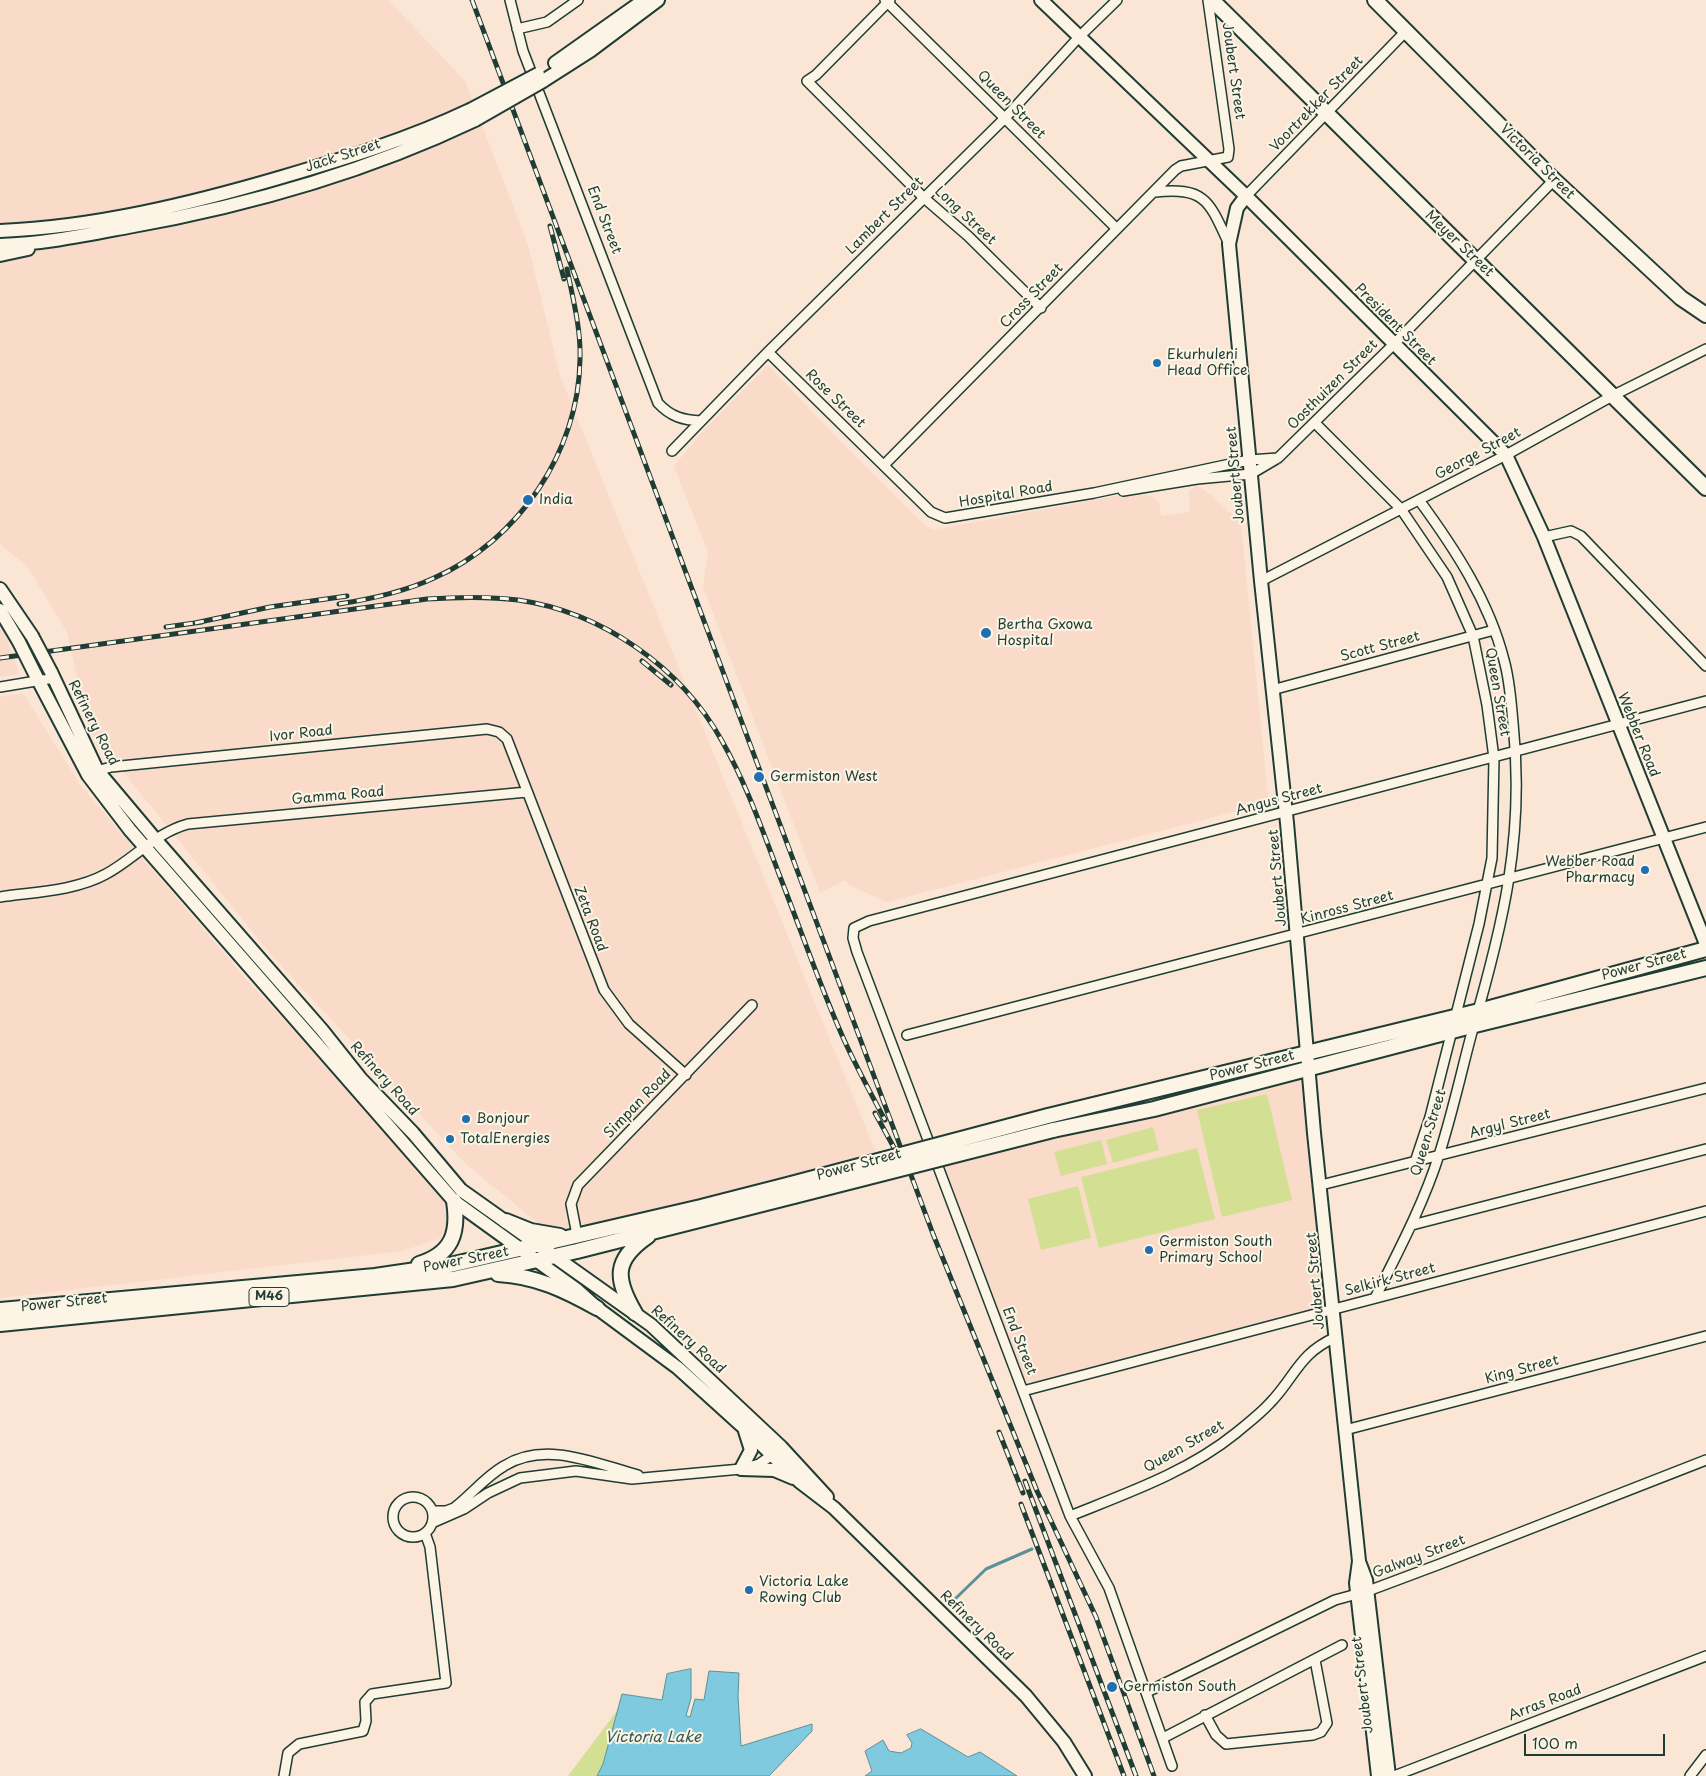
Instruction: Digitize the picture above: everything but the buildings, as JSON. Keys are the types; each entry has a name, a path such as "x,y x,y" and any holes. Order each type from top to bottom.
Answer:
{"main road":[{"name":"Jack Street","path":"540,78 644,0"},
{"name":"Jack Street","path":"0,245 54,239 153,223 219,208 361,167 472,115 590,51 658,0"},
{"name":"President Street","path":"1041,0 1246,196 1393,345 1506,455 1544,536"},
{"name":"Meyer Street","path":"1210,0 1706,488"},
{"name":"Victoria Street","path":"1375,0 1407,30 1554,180 1681,298 1706,315"},
{"name":"Jack Street","path":"0,231 95,220 217,196 358,155 410,143"},
{"name":"Joubert Street","path":"1246,196 1237,208 1229,244 1359,1561 1378,1776"},
{"path":"0,255 20,252 54,239"},
{"name":"Webber Road","path":"1544,536 1706,944"},
{"name":"Refinery Road","path":"0,589 32,636 52,675 92,772"},
{"name":"Refinery Road","path":"0,610 20,642 36,677 92,772 229,943 454,1201 576,1289 597,1308 678,1368 741,1424 813,1480 834,1508"},
{"name":"Refinery Road","path":"149,843 239,935 322,1030 361,1079 412,1133 461,1190 662,1334 777,1451 800,1482 834,1508 1026,1696 1064,1742 1086,1776"},
{"path":"229,943 239,935"},
{"name":"Power Street","path":"0,1310 113,1305 358,1289 453,1279 483,1273 655,1232 1048,1116 1479,1011 1706,949"},
{"name":"Power Street","path":"0,1324 113,1305 375,1276 450,1265 701,1207 792,1190 1053,1130 1154,1109 1475,1025 1706,968"},
{"path":"268,989 278,979"},
{"path":"311,1038 322,1030"},
{"path":"375,1276 430,1260 445,1251 457,1219 454,1201"},
{"path":"506,1221 540,1233 572,1236"},
{"path":"635,1313 620,1284 621,1266 637,1244 655,1232"},
{"path":"483,1273 520,1275 545,1282 597,1308"},
{"path":"741,1424 748,1438 751,1450 741,1469 774,1470 800,1482"},
{"name":"Joubert Street","path":"1362,1592 1389,1776"}],"street":[{"name":"End Street","path":"510,0 523,51 658,403 671,415 680,419 701,421"},
{"path":"518,29 547,22 578,0"},
{"name":"Lambert Street","path":"672,451 768,352 1005,118 1117,0"},
{"name":"Joubert Street","path":"1208,160 1224,159 1228,157 1230,149 1210,0"},
{"name":"Long Street","path":"888,1 809,83 924,197 968,236 1041,308"},
{"name":"Queen Street","path":"888,1 1118,229"},
{"name":"Voortrekker Street","path":"1246,196 1327,115 1407,30"},
{"name":"Cross Street","path":"884,465 1181,166 1208,160"},
{"name":"Oosthuizen Street","path":"1251,474 1278,458 1315,424 1554,180"},
{"path":"1155,192 1180,190 1193,193 1206,201 1215,213 1229,244"},
{"name":"George Street","path":"1261,581 1506,455 1614,396 1706,349"},
{"name":"Rose Street","path":"768,352 884,465"},
{"name":"Queen Street","path":"1315,424 1401,509 1447,577 1473,636 1487,705 1494,758 1492,858 1452,1031 1430,1117 1415,1162"},
{"path":"1249,460 1278,458"},
{"name":"Hospital Road","path":"884,465 931,512 946,518 1094,493 1249,460"},
{"name":"Hospital Road","path":"1094,493 1251,474"},
{"name":"Queen Street","path":"1375,1298 1412,1225 1439,1156 1502,927 1511,878 1517,806 1516,752 1504,661 1494,630 1470,576 1419,500"},
{"path":"1544,536 1571,531 1581,536 1706,666"},
{"name":"Scott Street","path":"1272,690 1494,630"},
{"path":"0,687 36,677 52,675"},
{"name":"Angus Street","path":"859,924 1706,702"},
{"name":"Ivor Road","path":"92,772 487,729 504,735 510,746"},
{"name":"Zeta Road","path":"510,746 604,990 629,1024 686,1075"},
{"name":"Gamma Road","path":"0,897 90,881 107,873 149,843 181,826 527,792"},
{"name":"Kinross Street","path":"907,1035 1298,935 1706,827"},
{"name":"End Street","path":"859,924 852,932 857,952 1070,1516 1109,1588 1172,1766"},
{"name":"Simpan Road","path":"572,1236 571,1204 578,1185 752,1005"},
{"name":"Argyl Street","path":"1321,1185 1706,1088"},
{"path":"1412,1225 1706,1149"},
{"name":"Selkirk Street","path":"1023,1391 1706,1212"},
{"name":"King Street","path":"1345,1430 1706,1336"},
{"name":"Queen Street","path":"1070,1516 1155,1481 1196,1460 1220,1444 1271,1402 1310,1352 1336,1337"},
{"path":"432,1523 432,1511 425,1501 413,1498 401,1502 394,1511 394,1522 401,1533 413,1537 425,1533 432,1523 464,1509 509,1481 576,1471 632,1479 741,1469 755,1465 777,1451"},
{"path":"432,1511 446,1511 454,1508 502,1466 514,1460 559,1455 580,1457 645,1477"},
{"path":"559,1455 560,1472"},
{"name":"Galway Street","path":"1147,1692 1335,1600 1362,1592 1706,1460"},
{"path":"284,1776 288,1753 299,1744 363,1731 366,1720 365,1702 372,1694 446,1683 430,1547 425,1533"},
{"path":"1163,1738 1342,1645"},
{"name":"Arras Road","path":"1394,1776 1706,1656"},
{"path":"1205,1715 1216,1735 1226,1744 1314,1735 1321,1732 1327,1723 1315,1660"},
{"path":"1690,1776 1706,1754"}],"shaded area":[{"path":"0,0 388,0 465,81 528,245 560,376 876,1153 554,1236 467,1165 275,959 89,730 67,632 27,566 0,544"},
{"name":"Bertha Gxowa Hospital","path":"768,365 833,434 917,518 932,530 1133,493 1152,496 1159,503 1161,516 1190,512 1189,491 1197,485 1212,496 1241,523 1268,798 1264,804 887,902 851,886 845,880 820,893 703,587 708,552 674,466 703,431"},
{"path":"0,623 4,629 19,674 0,677"},
{"path":"23,693 81,786 247,980 434,1182 450,1206 449,1222 441,1238 402,1251 0,1298 0,697"},
{"name":"Germiston South Primary School","path":"1308,1066 1333,1313 1024,1392 935,1153 1152,1099"}],"green space":[{"path":"1267,1094 1292,1200 1222,1217 1197,1110"},
{"path":"1153,1127 1159,1150 1113,1163 1106,1140"},
{"path":"1101,1140 1107,1164 1061,1176 1054,1152"},
{"path":"1197,1148 1215,1219 1099,1248 1081,1177"},
{"path":"1078,1186 1091,1238 1041,1250 1028,1199"},
{"path":"619,1708 603,1764 597,1776 568,1776"}],"water":[{"name":"Victoria Lake","path":"691,1669 691,1698 686,1716 690,1717 695,1699 704,1700 709,1671 739,1673 738,1696 741,1746 812,1724 812,1731 769,1776 597,1776 603,1764 622,1694 662,1700 667,1674"},
{"path":"921,1729 968,1757 980,1752 1017,1776 865,1776 872,1771 865,1751 883,1740 889,1751 901,1753 911,1748 912,1743 907,1735"}],"waterway":[{"path":"954,1600 986,1569 1032,1549"}],"railway":[{"path":"472,0 933,1234 1037,1491 1096,1617 1154,1776"},
{"path":"550,226 564,279"},
{"path":"339,604 411,587 434,578 464,562 492,541 517,517 538,490 556,459 569,427 577,394 580,359 579,336 567,269"},
{"path":"195,623 270,607 347,596"},
{"path":"0,658 427,599 483,597 518,600 549,606 609,630 636,647 662,667 685,689 705,714 722,741 739,773 753,806 836,1021 854,1062 885,1120"},
{"path":"166,627 202,622"},
{"path":"642,661 671,685"},
{"path":"875,1113 898,1155"},
{"path":"999,1432 1023,1493"},
{"path":"1025,1481 1136,1776"},
{"path":"1021,1504 1124,1776"}],"place":[{"name":"Ekurhuleni Head Office","path":"1157,363"},
{"name":"India","path":"528,500"},
{"name":"Bertha Gxowa Hospital","path":"986,633"},
{"name":"Germiston West","path":"759,777"},
{"name":"Webber Road Pharmacy","path":"1645,870"},
{"name":"Bonjour","path":"466,1119"},
{"name":"TotalEnergies","path":"450,1139"},
{"name":"Germiston South Primary School","path":"1149,1250"},
{"name":"Victoria Lake Rowing Club","path":"749,1590"},
{"name":"Germiston South","path":"1112,1687"}]}
